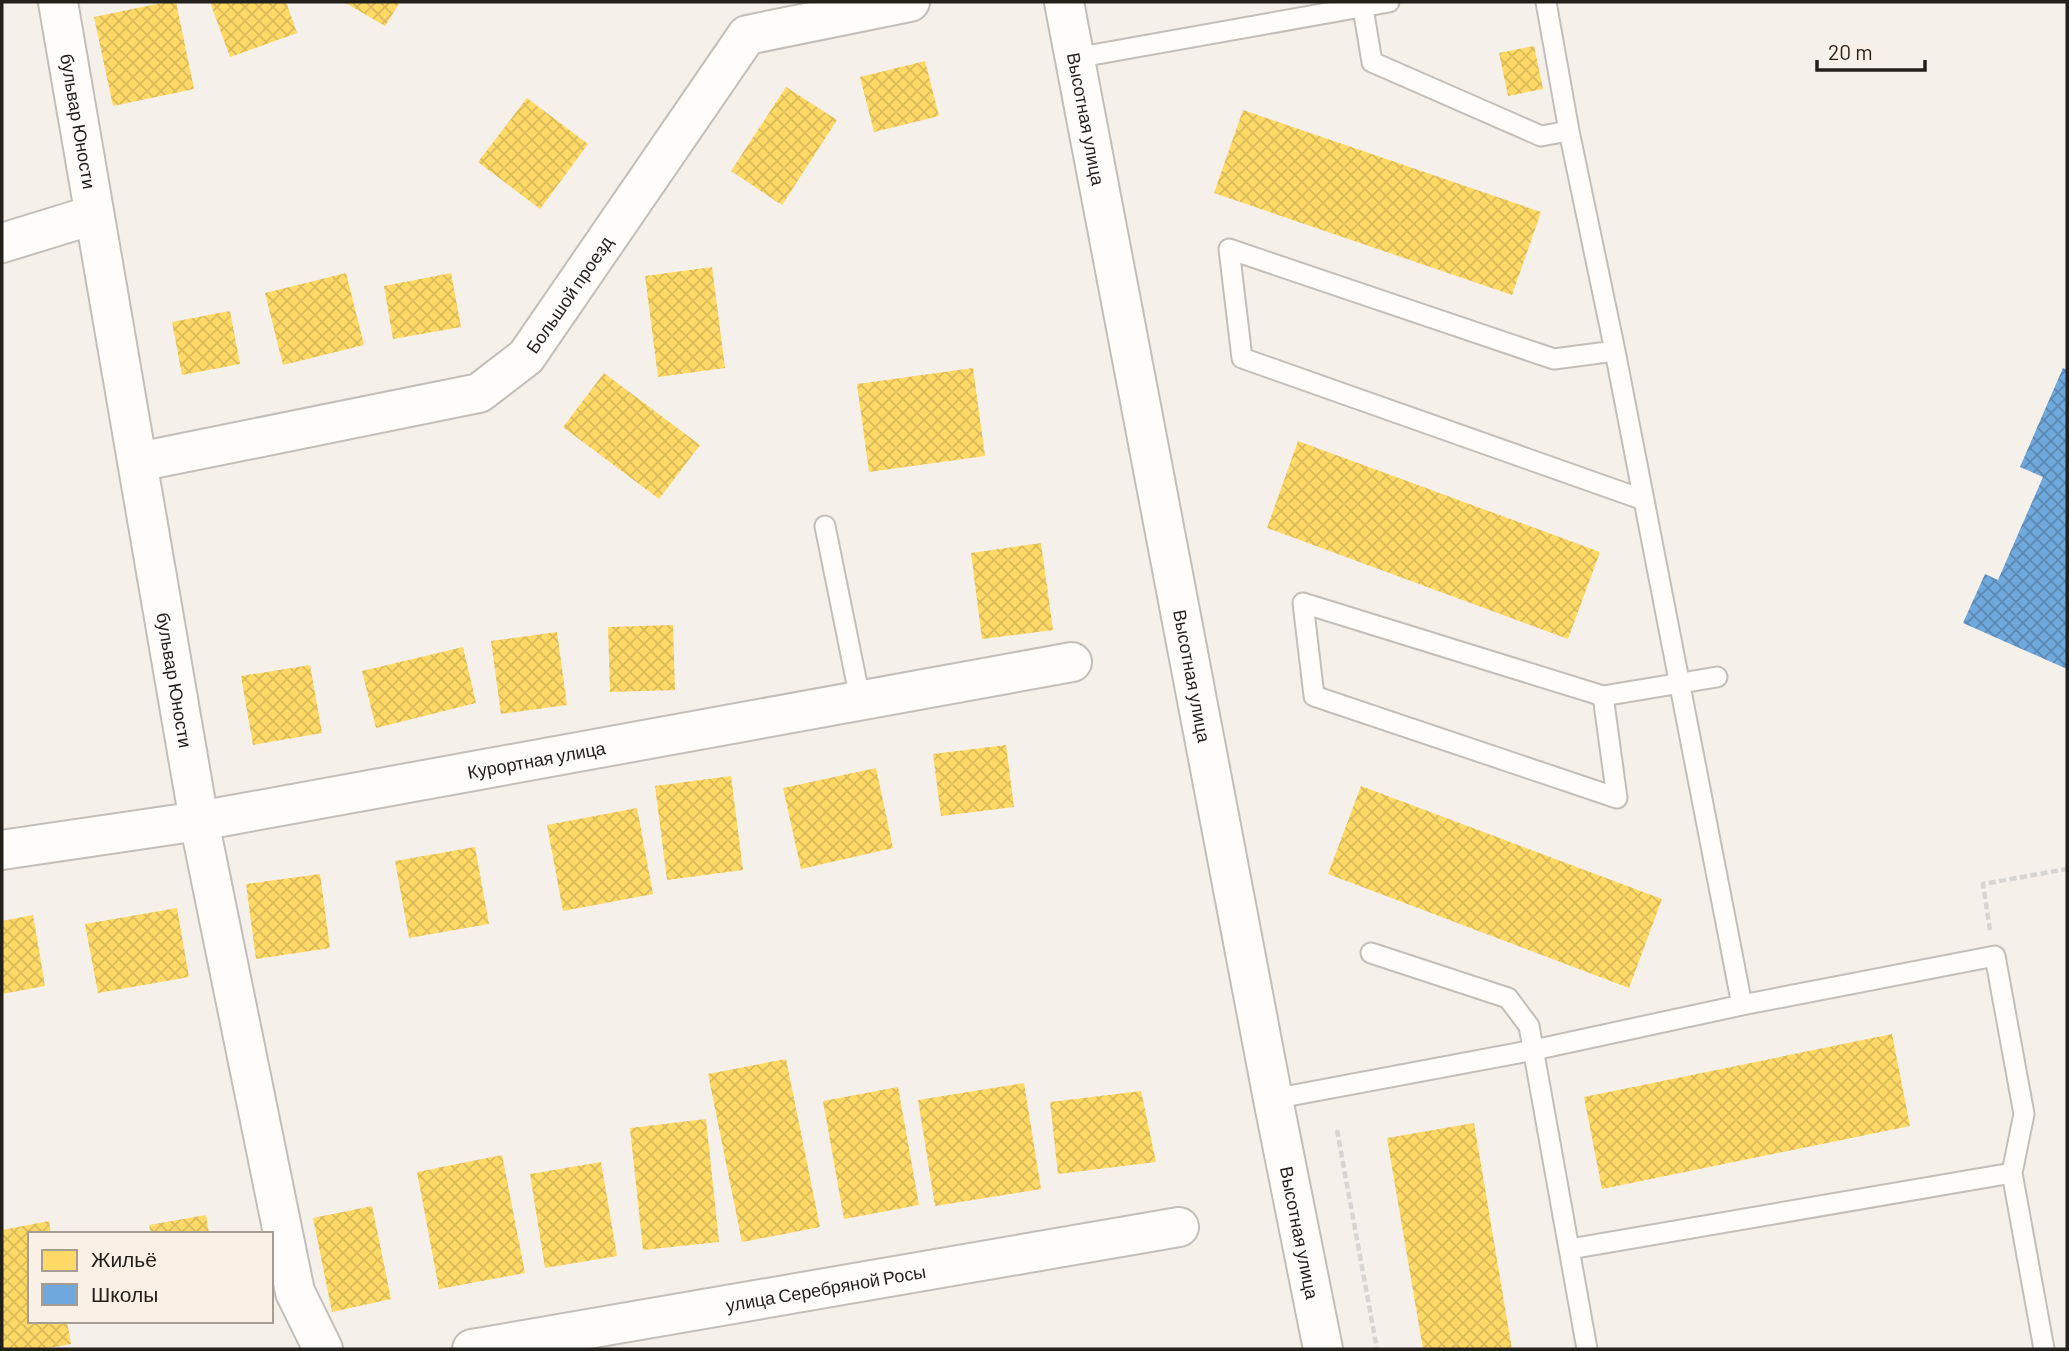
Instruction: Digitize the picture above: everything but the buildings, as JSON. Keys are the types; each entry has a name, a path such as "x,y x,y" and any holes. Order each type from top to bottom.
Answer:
{"street":[{"name":"бульвар Юности","path":"58,2 199,821 295,1292 323,1349"},
{"name":"Большой проезд","path":"138,462 479,393 526,357 747,35 910,2"},
{"name":"Высотная улица","path":"1064,2 1323,1349"},
{"path":"2,243 93,215"},
{"name":"Курортная улица","path":"2,850 199,821 1072,662"},
{"name":"улица Серебряной Росы","path":"472,1349 1179,1227"}],"lane":[{"path":"1074,58 1363,4 1389,2"},
{"path":"1546,2 1569,131 1615,351 1742,1005"},
{"path":"1363,4 1372,62 1541,136 1569,131"},
{"path":"1615,351 1555,359 1229,249 1242,358 1644,500"},
{"path":"825,526 860,699"},
{"path":"1603,696 1617,798 1314,696 1303,603 1603,696 1717,677"},
{"path":"1371,953 1508,998 1529,1026 1587,1349"},
{"path":"1273,1099 1534,1050 1742,1005 1995,956 2024,1114 2012,1173 2043,1349"},
{"path":"1570,1249 2012,1173"}],"path":[{"path":"1995,956 1983,884 2067,869"},
{"path":"1337,1130 1377,1349"}]}
